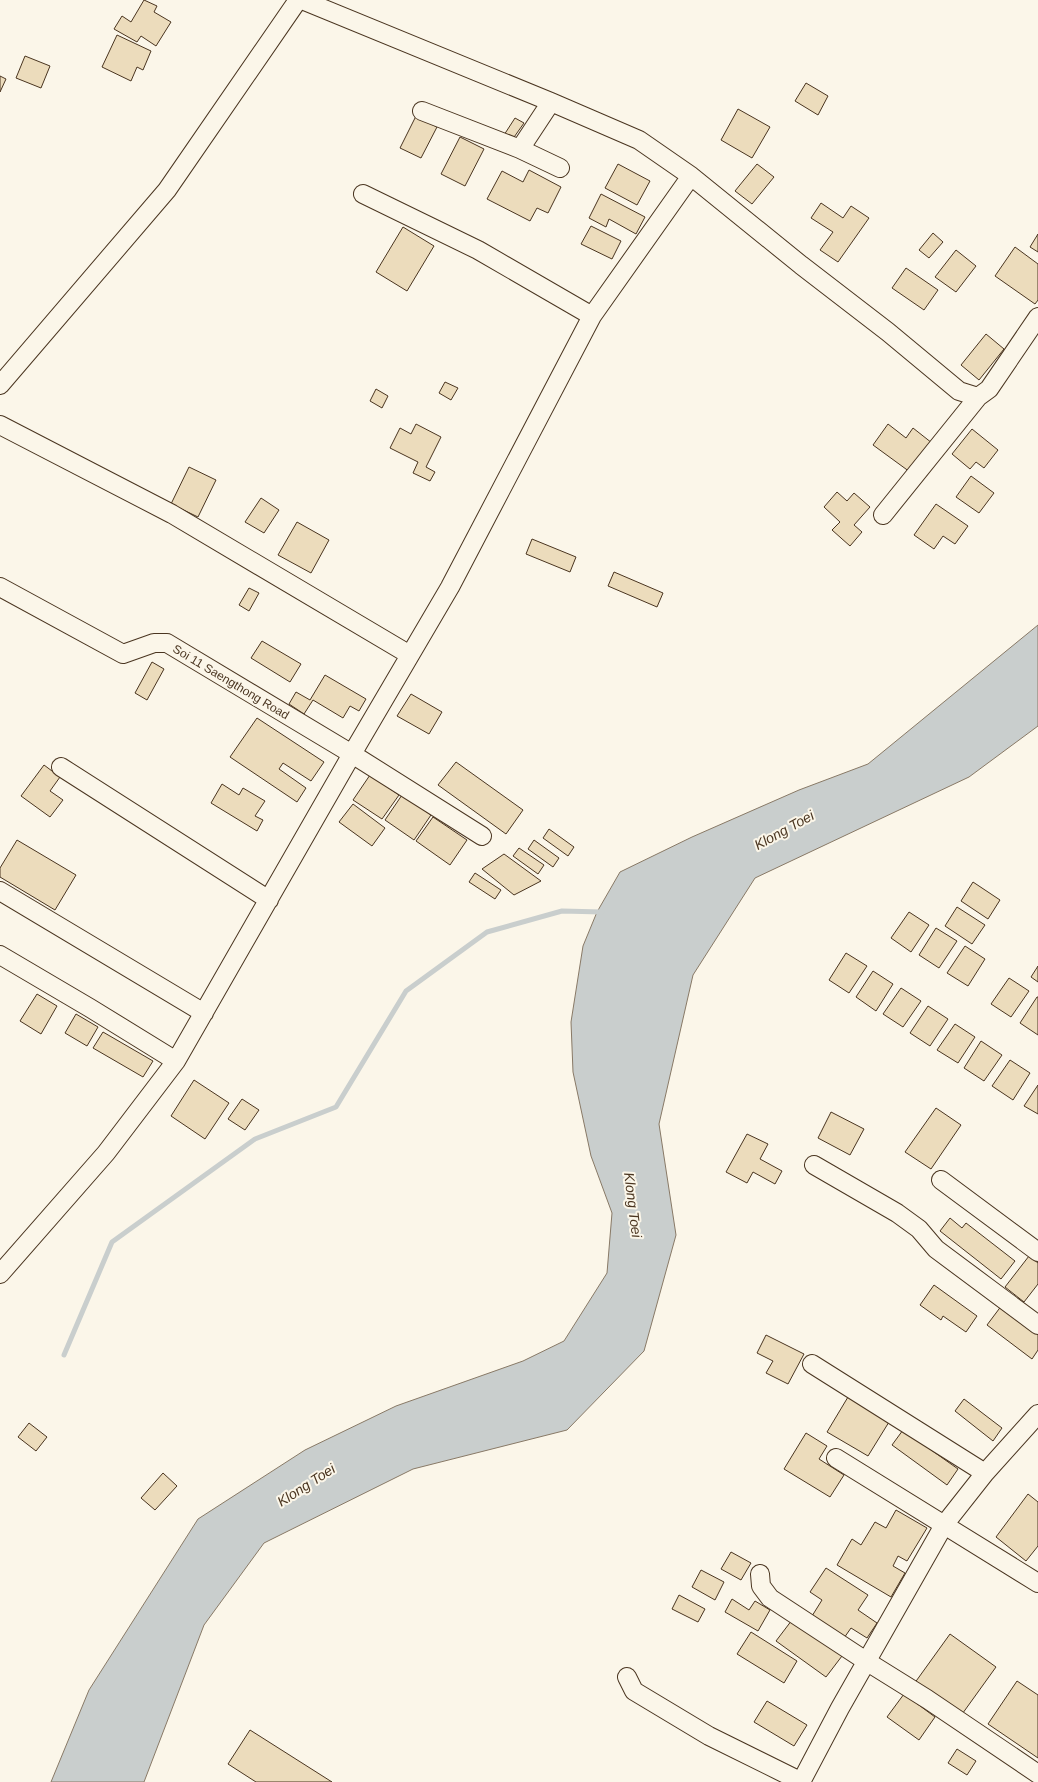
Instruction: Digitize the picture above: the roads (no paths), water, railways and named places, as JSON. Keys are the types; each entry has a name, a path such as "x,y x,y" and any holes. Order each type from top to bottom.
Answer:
{"street":[{"path":"0,386 167,190 298,0"},
{"path":"302,0 639,140 691,176 888,332 959,391 978,397"},
{"path":"520,149 551,102"},
{"path":"422,111 520,149 560,168"},
{"path":"0,1274 106,1153 176,1062 450,587 592,316 691,176"},
{"path":"363,194 478,250 592,316"},
{"path":"883,515 978,397 989,389 1038,317"},
{"path":"0,425 172,514 410,655"},
{"name":"Soi 11 Saengthong Road","path":"0,587 123,654 154,643 166,643 352,754 482,836"},
{"path":"61,768 269,900"},
{"path":"0,891 204,1013"},
{"path":"0,955 176,1062"},
{"path":"814,1165 897,1213 919,1229 936,1249 1038,1325"},
{"path":"941,1180 1038,1252"},
{"path":"812,1364 985,1473"},
{"path":"627,1677 634,1691 701,1731 802,1782 866,1661 944,1525 985,1473 1038,1414"},
{"path":"836,1458 1038,1584"},
{"path":"760,1574 761,1586 770,1598 1038,1774"}],"water":[{"name":"Klong Toei","path":"1038,625 1038,726 969,777 755,878 693,975 659,1124 676,1235 644,1351 567,1430 413,1469 264,1543 204,1625 144,1782 51,1782 89,1690 198,1519 305,1450 396,1406 523,1361 564,1341 607,1273 612,1213 591,1156 573,1072 571,1022 583,946 597,912 620,872 692,837 799,790 868,764"}],"waterway":[{"path":"64,1355 112,1242 255,1139 336,1107 406,991 487,932 562,911 602,912"}]}
